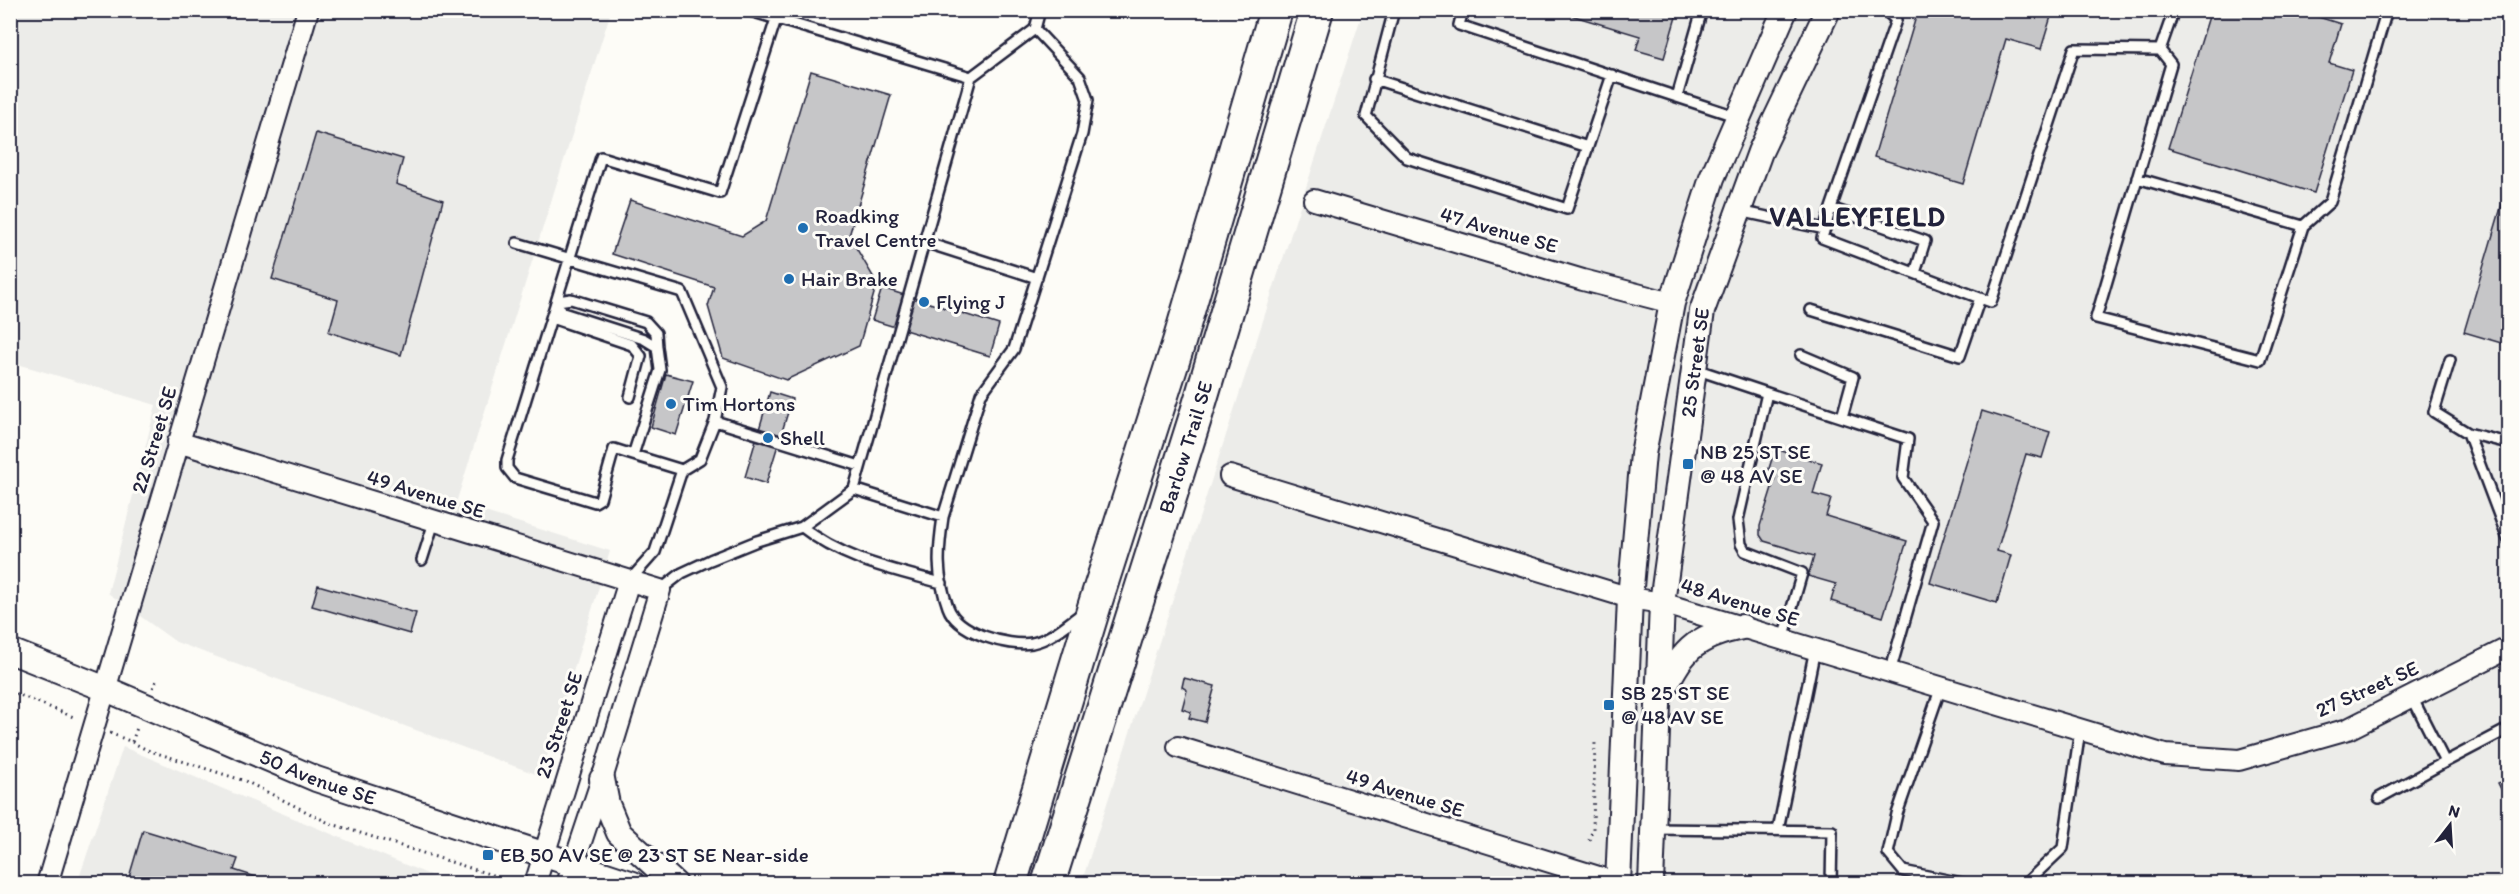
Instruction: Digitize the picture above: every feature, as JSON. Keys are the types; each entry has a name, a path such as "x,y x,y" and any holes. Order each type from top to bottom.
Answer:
{"main road":[{"name":"Barlow Trail SE","path":"1010,884 1095,604 1179,342 1276,10"},
{"name":"Barlow Trail SE","path":"1048,884 1197,412 1317,10"}],"street":[{"name":"22 Street SE","path":"47,884 309,10"},
{"name":"25 Street SE","path":"1618,883 1630,598 1643,454 1672,303 1712,178 1785,10"},
{"name":"25 Street SE","path":"1651,884 1662,603 1702,311 1770,130 1828,10"},
{"path":"1738,117 1770,130"},
{"name":"47 Avenue SE","path":"1314,200 1583,280 1672,303"},
{"name":"49 Avenue SE","path":"178,442 660,590"},
{"name":"48 Avenue SE","path":"1230,476 1630,598 1662,603 2165,755 2239,759"},
{"name":"23 Street SE","path":"535,884 629,581"},
{"path":"570,874 602,779 660,590"},
{"path":"1658,701 1682,657 1693,645 1724,631 1743,627"},
{"name":"27 Street SE","path":"2239,759 2348,729 2508,648"},
{"name":"50 Avenue SE","path":"10,651 106,689 316,779 543,855 570,874 633,884"},
{"name":"49 Avenue SE","path":"1178,747 1618,883"},
{"path":"602,779 619,833 675,884"}],"lane":[{"path":"747,10 971,77"},
{"path":"660,590 682,573 710,560 757,541 802,527 854,489 971,77 1035,29 1040,10"},
{"path":"1394,10 1374,79 1366,117 1407,158 1567,208 1612,75"},
{"path":"1463,10 1459,25 1738,117"},
{"path":"1677,97 1702,10"},
{"path":"1885,10 1896,20 1822,238 1991,302 2074,49 2160,50"},
{"path":"2160,50 2174,10"},
{"path":"2160,50 2171,64 2096,318 2260,360 2303,225 2330,202 2387,10"},
{"path":"682,470 614,449 600,499 595,502 515,478 509,474 507,460 602,157 720,194 776,19"},
{"path":"1035,29 1080,77 1088,100 1082,134 1014,348 981,394 943,517 937,561 948,610 970,631 1002,642 1032,643 1053,634 1095,604"},
{"path":"1374,79 1588,147"},
{"path":"2137,178 2303,225"},
{"path":"1831,208 1925,241 1915,273"},
{"path":"1738,211 1825,229"},
{"path":"924,242 1037,278"},
{"path":"517,243 682,292 722,387 715,421 700,459 682,470 655,552 629,581"},
{"path":"1811,310 1960,356 1980,298"},
{"path":"558,301 571,299 646,322 656,333 660,370 633,455"},
{"path":"558,301 560,312 644,339 657,347"},
{"path":"552,318 632,345 637,349 641,356 630,397"},
{"path":"1801,355 1853,377 1842,417"},
{"path":"2450,360 2434,412 2468,433 2508,443"},
{"path":"1694,369 1908,439 1903,478 1933,521 1890,672"},
{"path":"1767,393 1738,520 1744,551 1803,573 1782,639"},
{"path":"715,421 860,466"},
{"path":"2468,433 2508,539"},
{"path":"854,489 943,517"},
{"path":"422,560 434,522"},
{"path":"802,527 823,543 851,556 942,583"},
{"path":"1778,830 1815,649"},
{"path":"1941,687 1897,814 1888,853 1903,871 1967,884"},
{"path":"2412,697 2445,762"},
{"path":"2025,884 2063,848 2080,729"},
{"path":"2379,798 2508,729"},
{"path":"1653,829 1832,831 1831,884"},
{"path":"1902,884 1903,871"}],"path":[{"path":"10,691 60,711"},
{"path":"132,742 147,750 245,781 329,824 495,876 501,884"},
{"path":"1589,840 1593,829 1595,742"}],"shaded area":[{"path":"10,11 611,11 456,503 610,551 541,776 176,642 108,593 156,405 11,362"},
{"path":"1363,11 2508,11 2508,883 1081,884"},
{"path":"123,747 449,883 77,884"}],"building":[{"path":"1554,10 1678,10 1664,58 1636,50 1640,36"},
{"path":"1918,10 2053,10 2041,49 2006,39 1963,184 1874,157"},
{"path":"2211,10 2296,10 2341,24 2329,63 2352,70 2314,193 2168,148"},
{"name":"Roadking Travel Centre","path":"811,71 891,95 849,236 877,283 859,346 786,380 723,358 708,306 714,287 612,254 630,200 742,236 766,221"},
{"path":"316,133 403,159 396,184 443,200 401,355 329,332 338,300 272,279"},
{"path":"2508,184 2508,345 2464,332"},
{"path":"882,288 999,325 990,356 872,320"},
{"name":"Tim Hortons","path":"666,374 693,381 676,435 651,427"},
{"name":"Shell","path":"770,392 792,399 766,484 745,477"},
{"path":"1982,411 2050,432 2042,458 2026,454 1997,551 2011,555 1997,603 1930,583"},
{"path":"1775,449 1822,463 1813,494 1831,499 1826,516 1907,541 1883,617 1831,601 1836,584 1808,576 1814,556 1764,541 1760,535 1760,526 1775,478 1767,475"},
{"path":"318,585 416,613 410,634 312,606"},
{"path":"1184,678 1215,686 1205,722 1189,718 1191,712 1182,709 1187,690 1182,687"},
{"path":"2508,777 2508,803 2498,783"},
{"path":"143,830 238,859 234,870 278,884 127,884"}],"place":[{"name":"Roadking Travel Centre","path":"803,228"},
{"name":"Hair Brake","path":"789,279"},
{"name":"Flying J","path":"924,302"},
{"name":"Tim Hortons","path":"671,404"},
{"name":"Shell","path":"768,438"},
{"name":"NB 25 ST SE @ 48 AV SE","path":"1688,464"},
{"name":"SB 25 ST SE @ 48 AV SE","path":"1609,705"},
{"name":"EB 50 AV SE @ 23 ST SE Near-side","path":"488,855"}],"district":[{"name":"VALLEYFIELD","path":"1858,217"}]}
